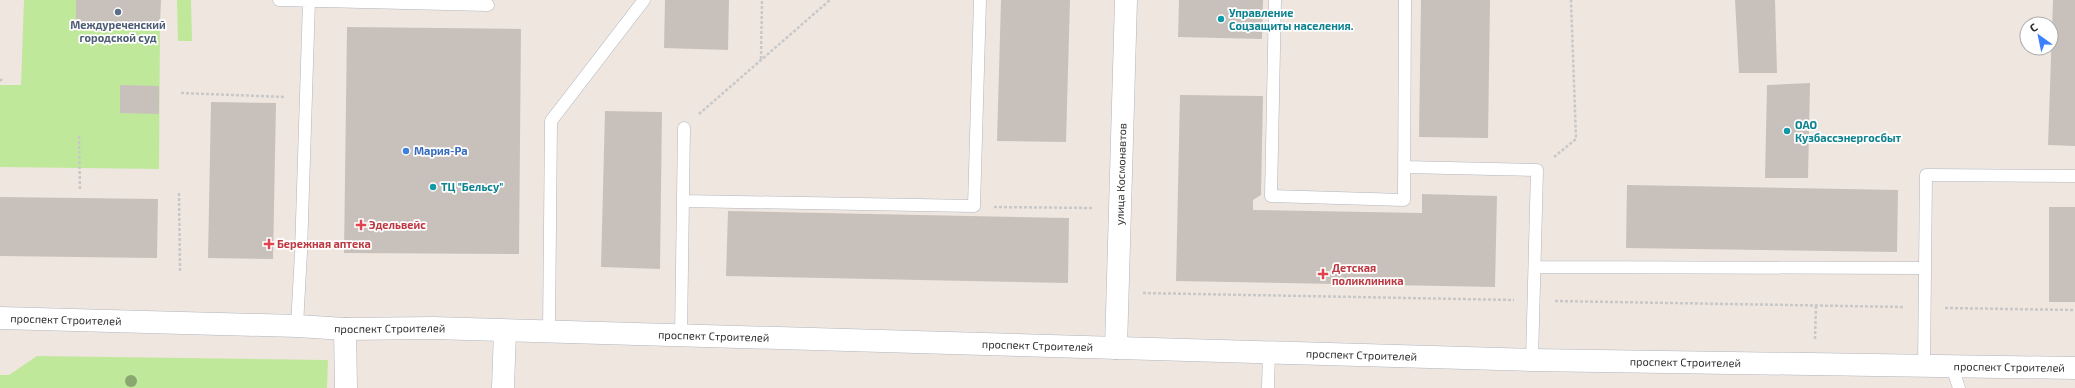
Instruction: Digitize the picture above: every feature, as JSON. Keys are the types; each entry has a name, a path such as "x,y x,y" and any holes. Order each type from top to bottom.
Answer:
{"main road":[{"name":"улица Космонавтов","path":"1116,348 1126,0"},
{"name":"проспект Строителей","path":"0,318 297,326 345,329 432,328 549,331 1532,360 1924,367 2075,368"},
{"path":"345,329 346,388"},
{"path":"503,388 505,331"}],"lane":[{"path":"279,0 309,2 488,5"},
{"path":"549,331 551,121 644,0"},
{"path":"683,201 974,206 980,0"},
{"path":"1275,0 1271,196 1404,200 1405,0"},
{"path":"297,326 309,2"},
{"path":"681,336 684,128"},
{"path":"1404,166 1537,170 1532,360"},
{"path":"1924,367 1926,175 2075,176"},
{"path":"1535,267 1925,268"},
{"path":"1268,388 1269,352"},
{"path":"1952,367 1959,388"}],"path":[{"path":"761,60 762,0"},
{"path":"684,128 830,0"},
{"path":"1537,170 1576,139 1571,0"},
{"path":"181,93 306,98"},
{"path":"79,136 80,191"},
{"path":"179,193 180,271"},
{"path":"974,206 1120,208"},
{"path":"1138,293 2075,310"},
{"path":"1815,340 1816,306"}],"green space":[{"path":"24,0 76,0 76,24 160,25 159,169 0,167 0,85 21,85"},
{"path":"177,0 191,0 192,41 178,41"},
{"path":"37,356 328,360 327,388 0,388 0,375 9,375"}],"building":[{"name":"Междуреченский городской суд","path":"76,0 161,0 160,25 76,24"},
{"path":"665,0 729,0 728,50 664,48"},
{"path":"1001,0 1070,0 1066,142 997,141"},
{"name":"Управление Соцзащиты населения.","path":"1179,0 1263,0 1262,39 1178,37"},
{"path":"1421,0 1490,0 1488,138 1419,137"},
{"path":"1735,0 1775,0 1777,73 1739,73"},
{"path":"2053,0 2075,0 2075,146 2048,145 2051,56 2059,56 2059,16 2052,16"},
{"name":"ТЦ \"Бельсу\"","path":"347,27 521,29 519,254 344,253"},
{"name":"ОАО Кузбассэнергосбыт","path":"1810,83 1808,178 1765,178 1767,85"},
{"path":"120,85 159,86 159,114 120,113"},
{"path":"1180,95 1263,96 1261,195 1253,200 1253,210 1422,213 1422,194 1497,196 1495,287 1176,281"},
{"path":"211,102 276,103 273,259 208,258"},
{"path":"605,111 662,112 660,269 601,267"},
{"path":"1627,185 1898,190 1897,252 1626,248"},
{"path":"0,197 158,199 157,258 0,256"},
{"path":"2049,207 2075,207 2075,302 2049,302"},
{"path":"728,211 1069,218 1068,283 726,276"}],"place":[{"name":"Междуреченский городской суд","path":"118,12"},
{"name":"Управление Соцзащиты населения.","path":"1221,19"},
{"name":"ОАО Кузбассэнергосбыт","path":"1787,131"},
{"name":"Мария-Ра","path":"406,151"},
{"name":"ТЦ \"Бельсу\"","path":"433,187"},
{"name":"Эдельвейс","path":"361,225"},
{"name":"Бережная аптека","path":"269,244"},
{"name":"Детская поликлиника","path":"1323,274"}]}
